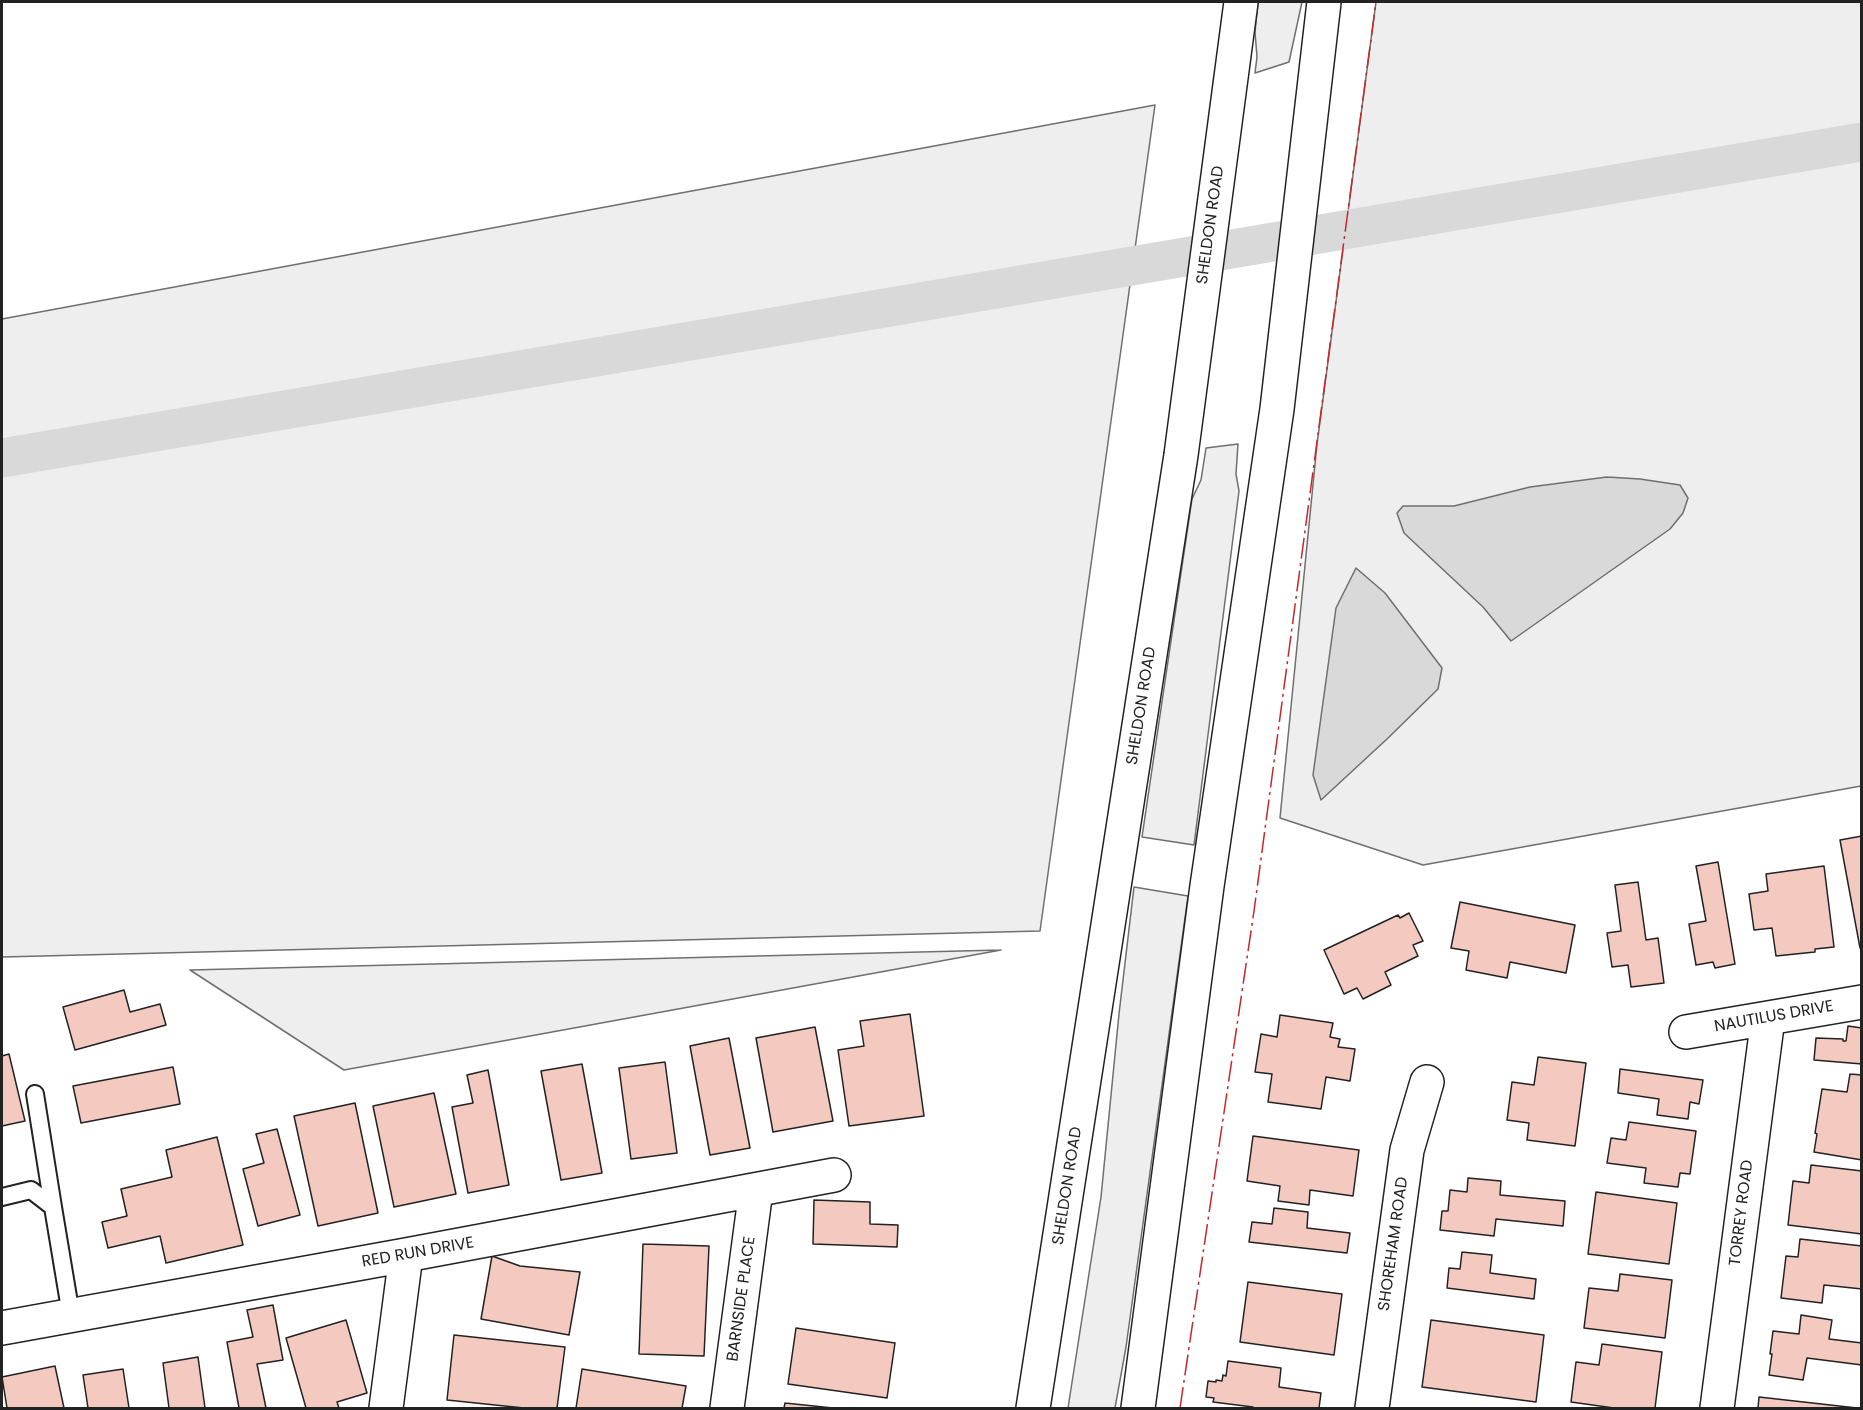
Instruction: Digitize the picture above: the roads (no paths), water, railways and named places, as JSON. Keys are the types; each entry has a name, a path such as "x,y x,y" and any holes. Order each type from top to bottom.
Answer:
{"main road":[{"name":"SHELDON ROAD","path":"1033,1408 1181,455 1241,2"},
{"path":"1138,1408 1207,886 1277,410 1324,2"},
{"name":"NAUTILUS DRIVE","path":"1686,1032 1862,1002"},
{"name":"TORREY ROAD","path":"1717,1408 1768,1018"},
{"name":"SHOREHAM ROAD","path":"1372,1408 1407,1150 1427,1082"},
{"name":"RED RUN DRIVE","path":"2,1328 406,1256 834,1175"},
{"name":"BARNSIDE PLACE","path":"727,1408 756,1190"},
{"path":"386,1408 406,1256"}],"lane":[{"path":"35,1094 71,1315"},
{"path":"2,1197 31,1190 53,1207"}],"waterway":[{"path":"2,458 1862,142"}]}
